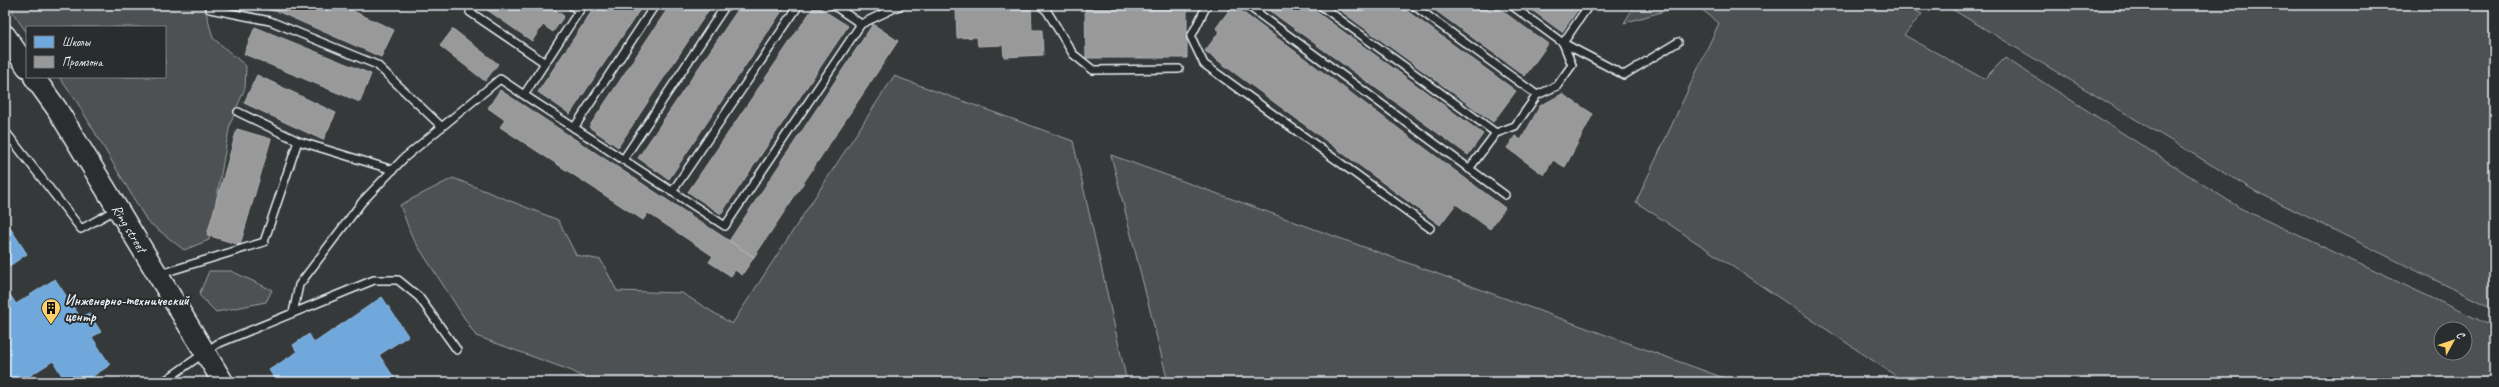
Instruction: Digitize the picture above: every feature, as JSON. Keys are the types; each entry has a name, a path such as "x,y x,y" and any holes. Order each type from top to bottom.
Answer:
{"street":[{"path":"5,36 26,66"},
{"name":"Ring street","path":"35,78 57,109 223,382"}],"lane":[{"path":"524,95 581,8 571,5"},
{"path":"574,128 654,5"},
{"path":"623,160 726,5"},
{"path":"672,192 799,5"},
{"path":"833,5 861,24"},
{"path":"293,313 299,284 362,202 392,170 500,79 725,226 861,24 901,5"},
{"path":"1040,5 1047,11 1073,54 1093,70 1179,69"},
{"path":"1207,5 1191,37 1204,64 1430,228"},
{"path":"1247,5 1505,195"},
{"path":"1320,5 1496,133"},
{"path":"1413,5 1537,95"},
{"path":"1511,5 1563,43 1624,75 1678,42"},
{"path":"1563,43 1590,5"},
{"path":"210,8 270,21 377,65 442,127"},
{"path":"470,12 545,64"},
{"path":"1469,169 1496,133 1515,126 1537,95 1557,86 1572,65 1563,43"},
{"path":"238,112 298,141 392,170"},
{"path":"5,131 81,229 117,208"},
{"path":"157,274 264,242 298,141"},
{"path":"162,382 217,344 374,280 398,280 420,297 457,350"}],"shaded area":[{"path":"13,5 204,5 213,38 246,66 245,88 230,124 209,240 184,250 147,221 77,102 60,78 166,78 166,26 26,26 26,32 13,13"},
{"path":"1635,5 1685,5 1624,23"},
{"path":"1696,5 1903,5 1922,14 1904,35 1984,79 2005,58 2240,208 2494,327 2494,382 1905,382 1636,202 1719,23"},
{"path":"1945,5 2494,5 2494,309 2255,191"},
{"path":"894,76 1073,141 1127,382 591,382 572,371 476,336 412,237 400,205 453,178 558,220 576,255 601,260 617,291 682,293 732,324"},
{"path":"1111,155 1735,382 1168,382"},
{"path":"209,271 231,271 272,290 266,302 216,312 199,295"}],"building: Школы":[{"path":"5,220 27,254 5,269"},
{"name":"Инженерно-технический центр","path":"55,279 81,318 89,313 101,332 92,337 110,365 84,382 66,382 53,361 20,382 6,382 5,287 16,304"},
{"path":"382,297 408,336 379,355 397,382 277,382 269,370 297,352 293,345 309,334 314,343"}],"building: Промзона":[{"path":"243,5 340,5 394,30 381,57 279,12"},
{"path":"480,5 548,5 564,16 553,32 543,25 532,41"},
{"path":"596,5 643,5 570,114 538,92"},
{"path":"670,5 712,5 618,147 589,127"},
{"path":"741,5 786,5 669,179 638,158"},
{"path":"815,5 848,26 721,214 688,192"},
{"path":"849,5 861,5 857,10"},
{"path":"1085,5 1187,5 1187,58 1086,58"},
{"path":"1233,5 1505,208 1490,229 1456,204 1440,225 1205,51 1220,31 1216,28"},
{"path":"1262,5 1307,5 1483,134 1468,155"},
{"path":"1333,5 1399,5 1516,91 1493,122"},
{"path":"1428,5 1494,5 1548,44 1525,76"},
{"path":"1525,5 1581,5 1562,32"},
{"path":"1031,6 1032,30 1042,30 1043,55 1004,57 1003,45 978,46 977,37 957,38 956,9"},
{"path":"873,24 898,41 754,257 729,241"},
{"path":"255,27 371,74 360,102 244,54"},
{"path":"453,29 498,64 485,81 440,46"},
{"path":"257,75 336,113 323,140 244,103"},
{"path":"500,90 754,257 742,275 735,270 731,276 709,262 713,256 648,213 643,220 500,127 505,120 488,108"},
{"path":"1562,94 1593,114 1565,167 1553,160 1544,175 1507,148 1515,136 1521,140 1540,106"},
{"path":"237,129 271,139 240,245 207,235"}],"place":[{"name":"Инженерно-технический центр","path":"51,325"}]}
